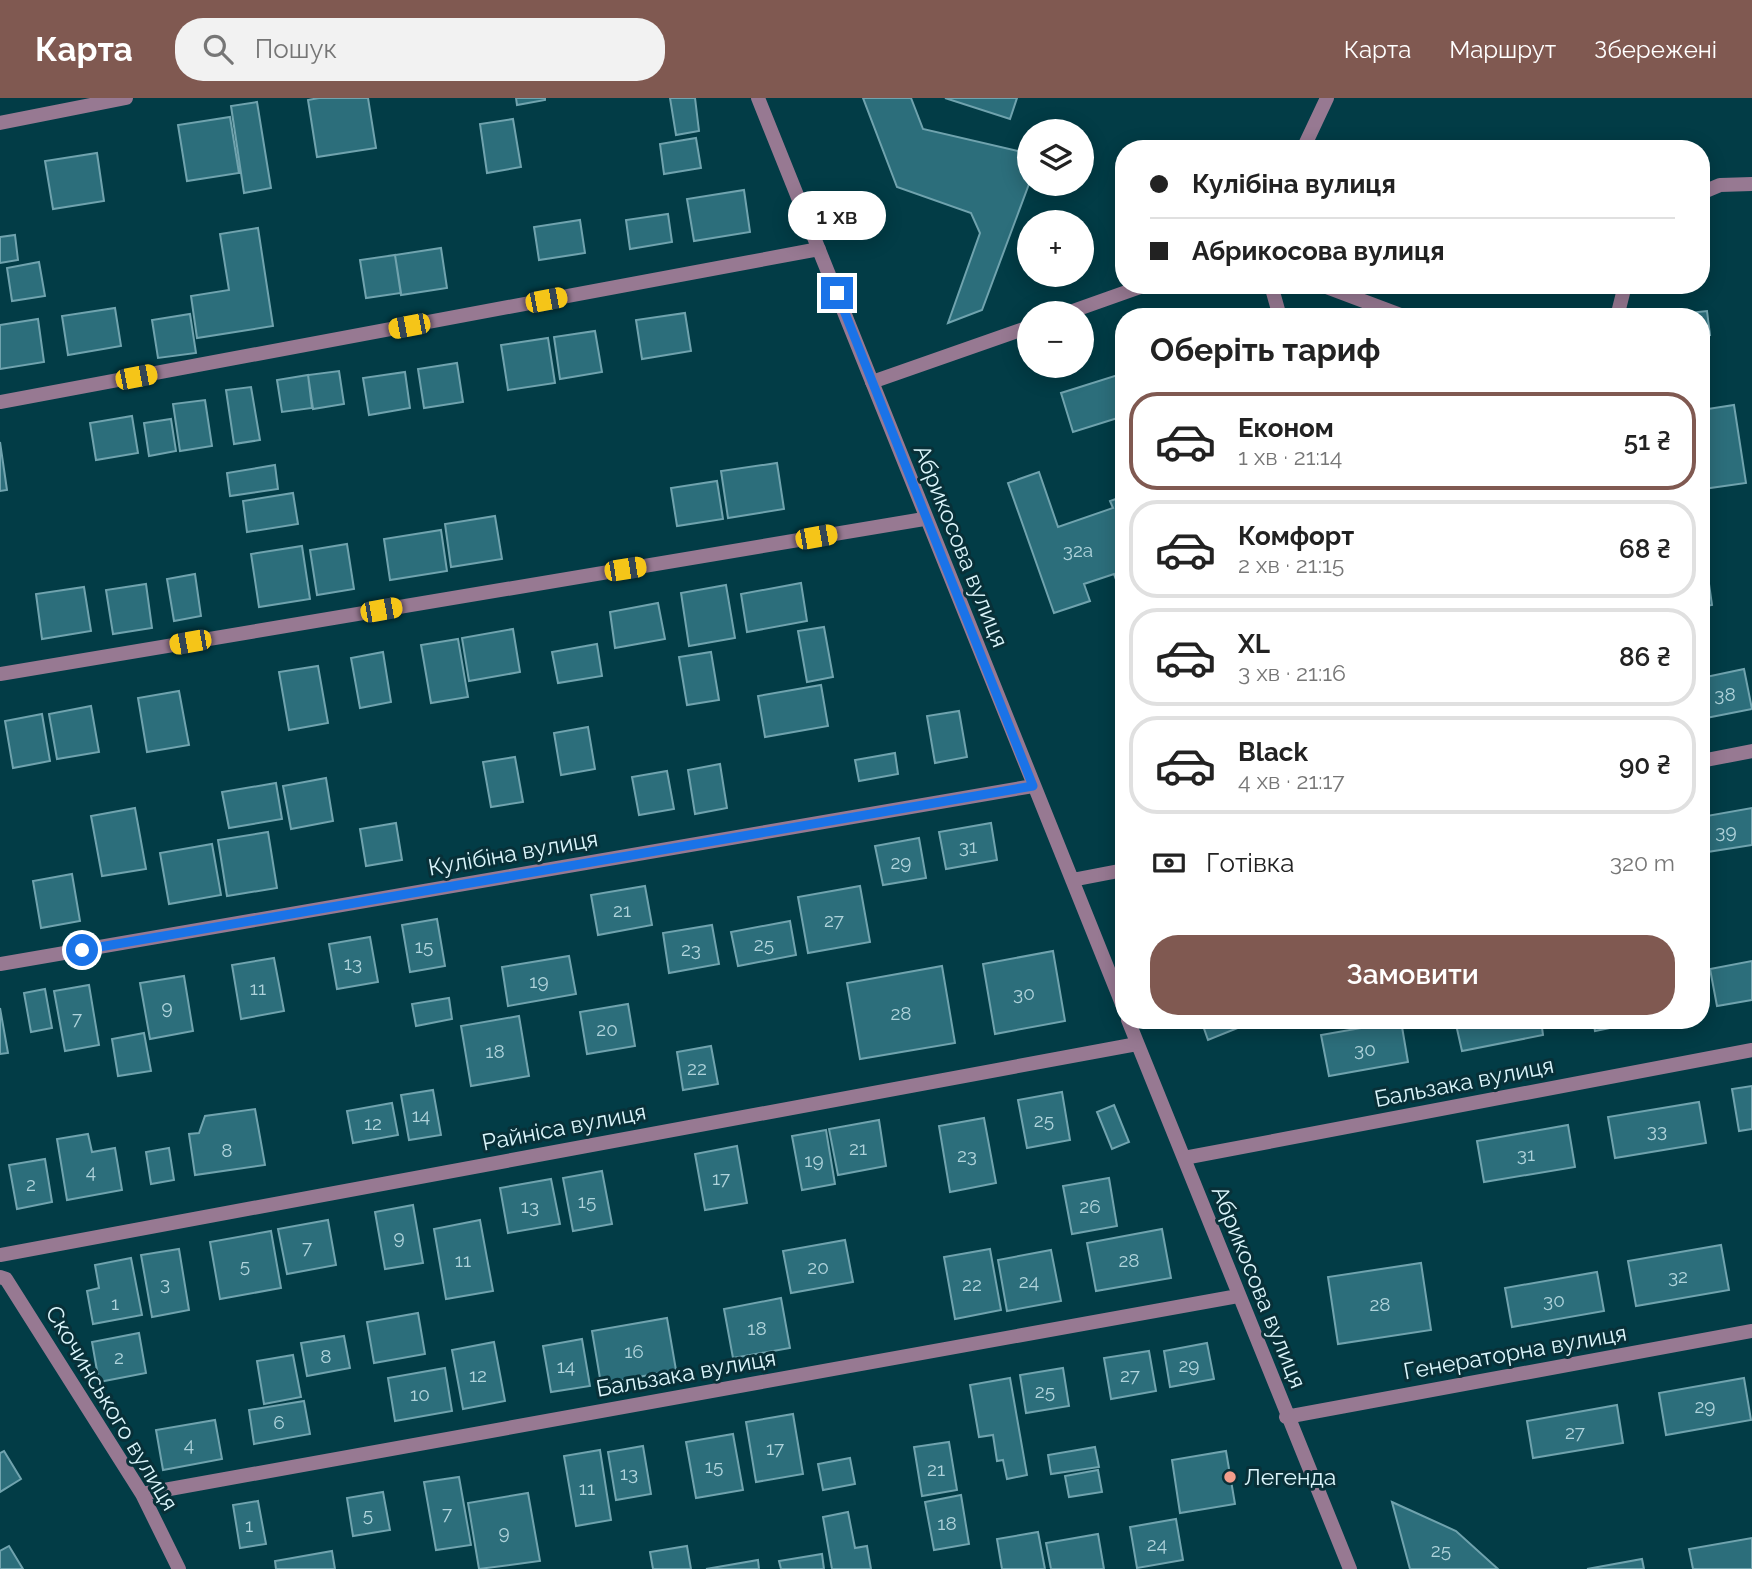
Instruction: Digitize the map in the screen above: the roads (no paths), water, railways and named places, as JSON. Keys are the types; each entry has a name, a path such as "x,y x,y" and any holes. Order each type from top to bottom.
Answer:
{"street":[{"path":"0,123 126,98"},
{"name":"Абрикосова вулиця","path":"758,98 873,382 924,519 1115,987"},
{"path":"1307,140 1326,98"},
{"path":"1710,189 1720,185 1752,184"},
{"path":"0,402 819,249"},
{"path":"1094,303 1121,294"},
{"path":"1345,294 1382,308"},
{"path":"873,382 1017,331"},
{"path":"0,674 924,519"},
{"path":"1710,759 1752,751"},
{"name":"Кулібіна вулиця","path":"0,964 1033,786"},
{"path":"1072,880 1115,872"},
{"name":"Абрикосова вулиця","path":"1131,1029 1286,1417 1350,1569"},
{"name":"Райніса вулиця","path":"0,1255 1137,1044"},
{"name":"Бальзака вулиця","path":"1184,1158 1752,1050"},
{"name":"Скочинського вулиця","path":"0,1277 6,1279 142,1494 179,1569"},
{"name":"Бальзака вулиця","path":"142,1494 1238,1296"},
{"name":"Генераторна вулиця","path":"1286,1417 1752,1331"}],"place":[{"name":"Легенда","path":"1230,1477"}]}
